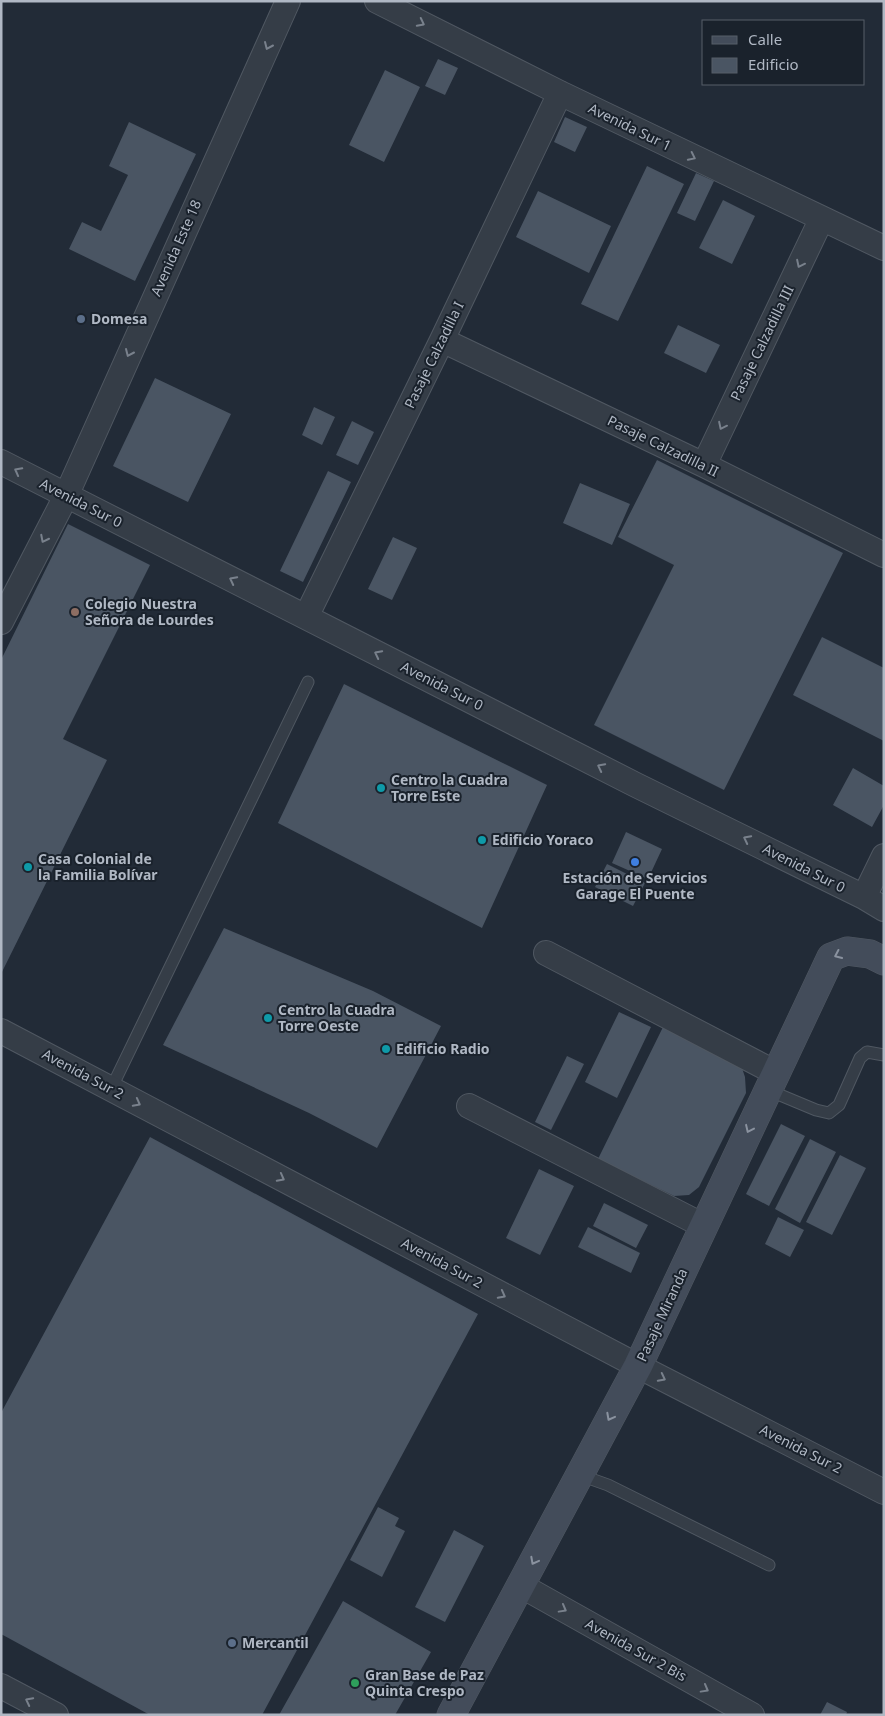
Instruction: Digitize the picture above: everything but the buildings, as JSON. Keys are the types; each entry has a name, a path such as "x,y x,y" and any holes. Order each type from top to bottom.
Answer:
{"main road":[{"name":"Pasaje Miranda","path":"452,1715 638,1366 831,957 847,951 870,954 884,961"}],"street":[{"name":"Avenida Este 18","path":"1,622 66,496 288,1"},
{"name":"Avenida Sur 1","path":"377,1 560,93 821,220 884,248"},
{"name":"Pasaje Calzadilla I","path":"306,617 442,340 560,93"},
{"name":"Pasaje Calzadilla III","path":"704,465 821,220"},
{"name":"Pasaje Calzadilla II","path":"442,340 704,465 884,555"},
{"name":"Avenida Sur 0","path":"1,462 874,903"},
{"path":"874,903 884,856"},
{"path":"546,953 772,1081"},
{"name":"Avenida Sur 2","path":"1,1031 638,1366 884,1492"},
{"path":"469,1106 704,1226"},
{"name":"Avenida Sur 2 Bis","path":"520,1585 752,1715"},
{"path":"1,1686 56,1715"}],"lane":[{"path":"111,1089 308,682"},
{"path":"772,1081 816,1110 829,1113 839,1106 860,1058 867,1052 884,1055"},
{"path":"580,1475 608,1485 769,1565"}],"place":[{"name":"Domesa","path":"81,319"},
{"name":"Colegio Nuestra Señora de Lourdes","path":"75,612"},
{"name":"Centro la Cuadra Torre Este","path":"381,788"},
{"name":"Edificio Yoraco","path":"482,840"},
{"name":"Estación de Servicios Garage El Puente","path":"635,862"},
{"name":"Casa Colonial de la Familia Bolívar","path":"28,867"},
{"name":"Centro la Cuadra Torre Oeste","path":"268,1018"},
{"name":"Edificio Radio","path":"386,1049"},
{"name":"Mercantil","path":"232,1643"},
{"name":"Gran Base de Paz Quinta Crespo","path":"355,1683"}]}
